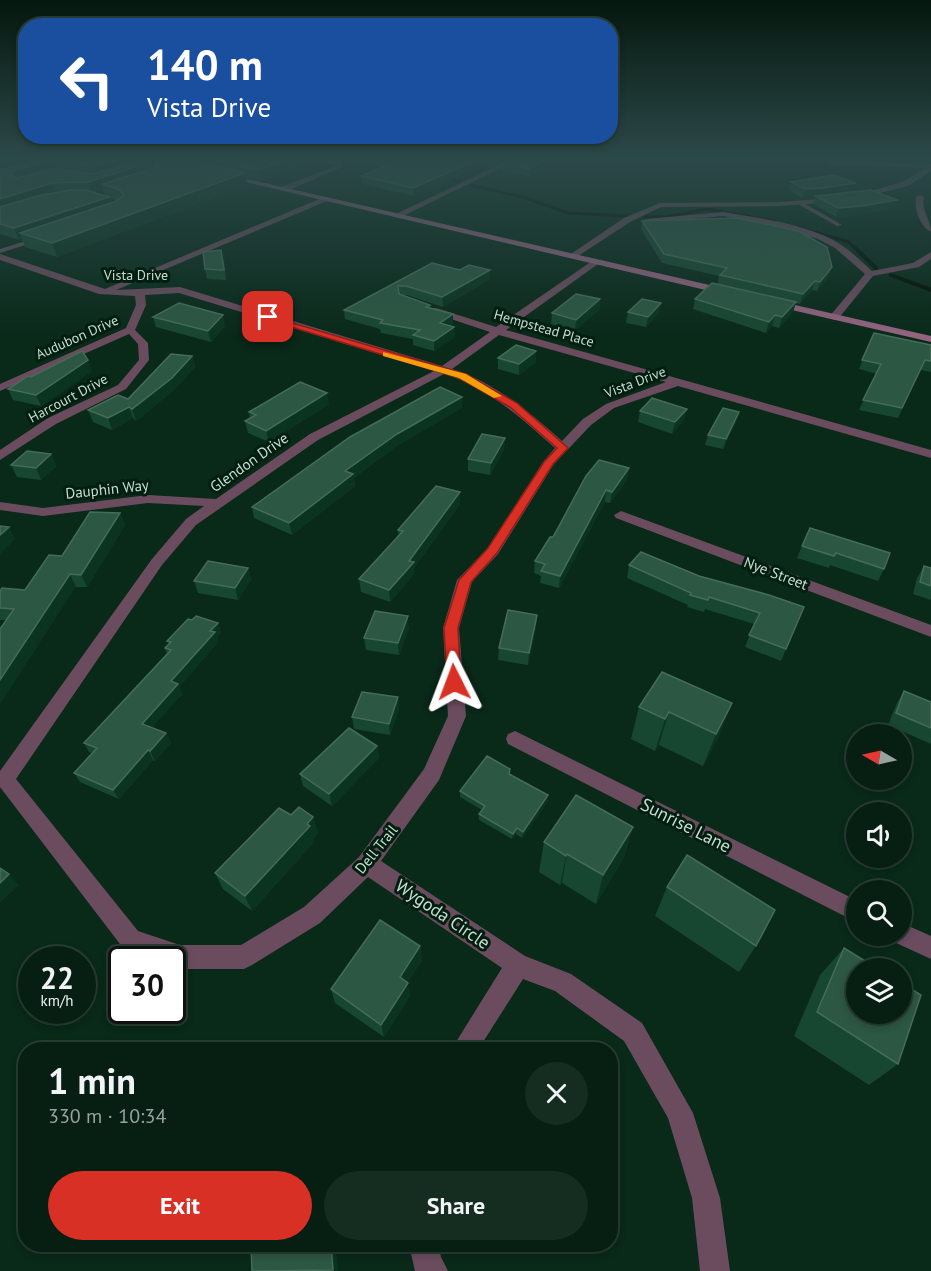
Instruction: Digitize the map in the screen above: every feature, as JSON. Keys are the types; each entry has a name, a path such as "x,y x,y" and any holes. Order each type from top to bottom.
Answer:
{"main road":[{"path":"412,218 732,293"},
{"path":"766,301 931,339"}],"street":[{"path":"102,292 278,218"},
{"path":"572,256 631,218"},
{"path":"627,220 679,218"},
{"path":"746,218 821,237 838,246 870,274"},
{"path":"834,317 870,274 916,265 931,255"},
{"name":"Vista Drive","path":"0,257 102,292 140,293 180,290 462,376 513,405 563,448 587,422 609,406 678,382 931,454"},
{"name":"Glendon Drive","path":"2,779 157,562 191,522 314,437 442,371 595,262"},
{"name":"Audubon Drive","path":"0,388 130,330 141,305 140,293"},
{"name":"Hempstead Place","path":"424,306 497,331 678,382"},
{"name":"Harcourt Drive","path":"0,456 52,421 122,387 144,360 143,343 130,330"},
{"name":"Dell Trail","path":"2,779 131,940 180,957 244,957 312,915 367,864 432,774 456,716 451,628 465,580 493,551 549,462 563,448"},
{"name":"Dauphin Way","path":"0,506 43,512 148,499 218,503"},
{"name":"Nye Street","path":"621,515 931,632"},
{"name":"Sunrise Lane","path":"515,739 846,906"},
{"name":"Wygoda Circle","path":"367,864 518,965 563,982 633,1032 680,1113 706,1198 715,1271"},
{"path":"912,939 931,948"},
{"path":"469,1042 518,965"},
{"path":"425,1252 427,1264 433,1271"}],"lane":[{"path":"827,218 839,225"},
{"path":"0,251 49,235"}],"building":[{"path":"0,218 44,218 14,228 0,224"},
{"path":"65,218 120,218 52,243 20,233"},
{"path":"738,218 798,231 827,247 832,267 820,282 815,281 803,294 720,275 727,268 664,254 642,221"},
{"path":"221,250 224,270 205,269 203,252"},
{"path":"432,263 460,270 469,265 490,270 442,297 406,286 398,286 399,294 430,305 426,307 453,314 440,323 454,327 434,341 413,335 420,330 380,323 383,320 344,310"},
{"path":"712,283 796,302 782,317 775,315 769,322 695,299"},
{"path":"576,294 600,299 576,320 552,313"},
{"path":"642,299 661,303 648,317 628,312"},
{"path":"179,303 223,315 208,331 153,317"},
{"path":"874,333 931,345 931,361 925,360 902,408 863,400 881,364 862,360"},
{"path":"516,345 536,351 519,364 498,358"},
{"path":"82,351 88,360 36,395 8,389 28,376 31,377"},
{"path":"171,354 192,356 172,378 132,409 129,407 108,418 88,410 118,395 128,399"},
{"path":"300,382 327,393 266,431 245,421 256,415 249,412"},
{"path":"440,387 462,397 397,434 345,471 353,474 289,523 252,507 350,437"},
{"path":"652,398 687,409 675,422 640,411"},
{"path":"723,408 739,412 726,439 708,435"},
{"path":"482,434 505,438 491,463 468,459"},
{"path":"27,451 51,454 36,468 11,465"},
{"path":"599,460 629,468 612,492 606,490 560,576 541,571 545,564 535,561 550,537 553,537 586,476"},
{"path":"436,486 460,492 409,561 414,562 389,590 359,579 403,531 398,530"},
{"path":"90,512 120,513 81,575 70,574 0,680 0,629 14,609 0,608 0,591 2,588 25,590 49,555 62,556"},
{"path":"0,526 9,527 0,535"},
{"path":"810,528 890,553 884,569 836,553 834,556 802,546"},
{"path":"641,552 699,576 804,607 786,649 749,635 760,613 709,597 708,600 690,595 691,593 629,565"},
{"path":"208,561 248,568 235,588 194,581"},
{"path":"924,566 931,568 931,586 920,582"},
{"path":"508,610 537,615 529,653 499,648"},
{"path":"375,611 408,616 398,643 364,638"},
{"path":"196,616 218,623 210,631 215,632 171,681 178,684 142,724 166,733 113,790 74,773 97,748 84,743 171,650 165,648 171,642 167,641 188,619 192,620"},
{"path":"662,672 732,703 716,734 669,712 665,719 639,707"},
{"path":"904,691 931,702 931,728 896,713"},
{"path":"362,692 398,697 389,724 352,717"},
{"path":"349,728 377,746 329,794 300,774"},
{"path":"487,756 510,769 509,774 548,795 523,832 517,828 513,834 479,814 485,806 460,791"},
{"path":"576,795 633,827 603,875 544,842"},
{"path":"299,807 313,817 307,824 310,826 245,896 215,873 279,808 291,815"},
{"path":"687,855 775,910 756,946 667,887"},
{"path":"0,868 9,874 0,883"},
{"path":"380,920 420,946 400,977 408,983 381,1025 331,989"},
{"path":"844,948 860,958 846,958 846,1024 911,1024 898,1064 817,1012"},
{"path":"912,989 921,995 912,1022"},
{"path":"251,1252 332,1252 333,1270 252,1271"}],"waterway":[{"path":"760,218 775,221"},
{"path":"797,227 849,242 856,249"},
{"path":"856,249 876,268"},
{"path":"891,275 931,290"}],"slow traffic":[{"path":"386,354 462,376 497,396"}],"route":[{"path":"268,317 462,376 513,405 563,448 549,462 493,551 465,580 451,628 454,682"}]}
